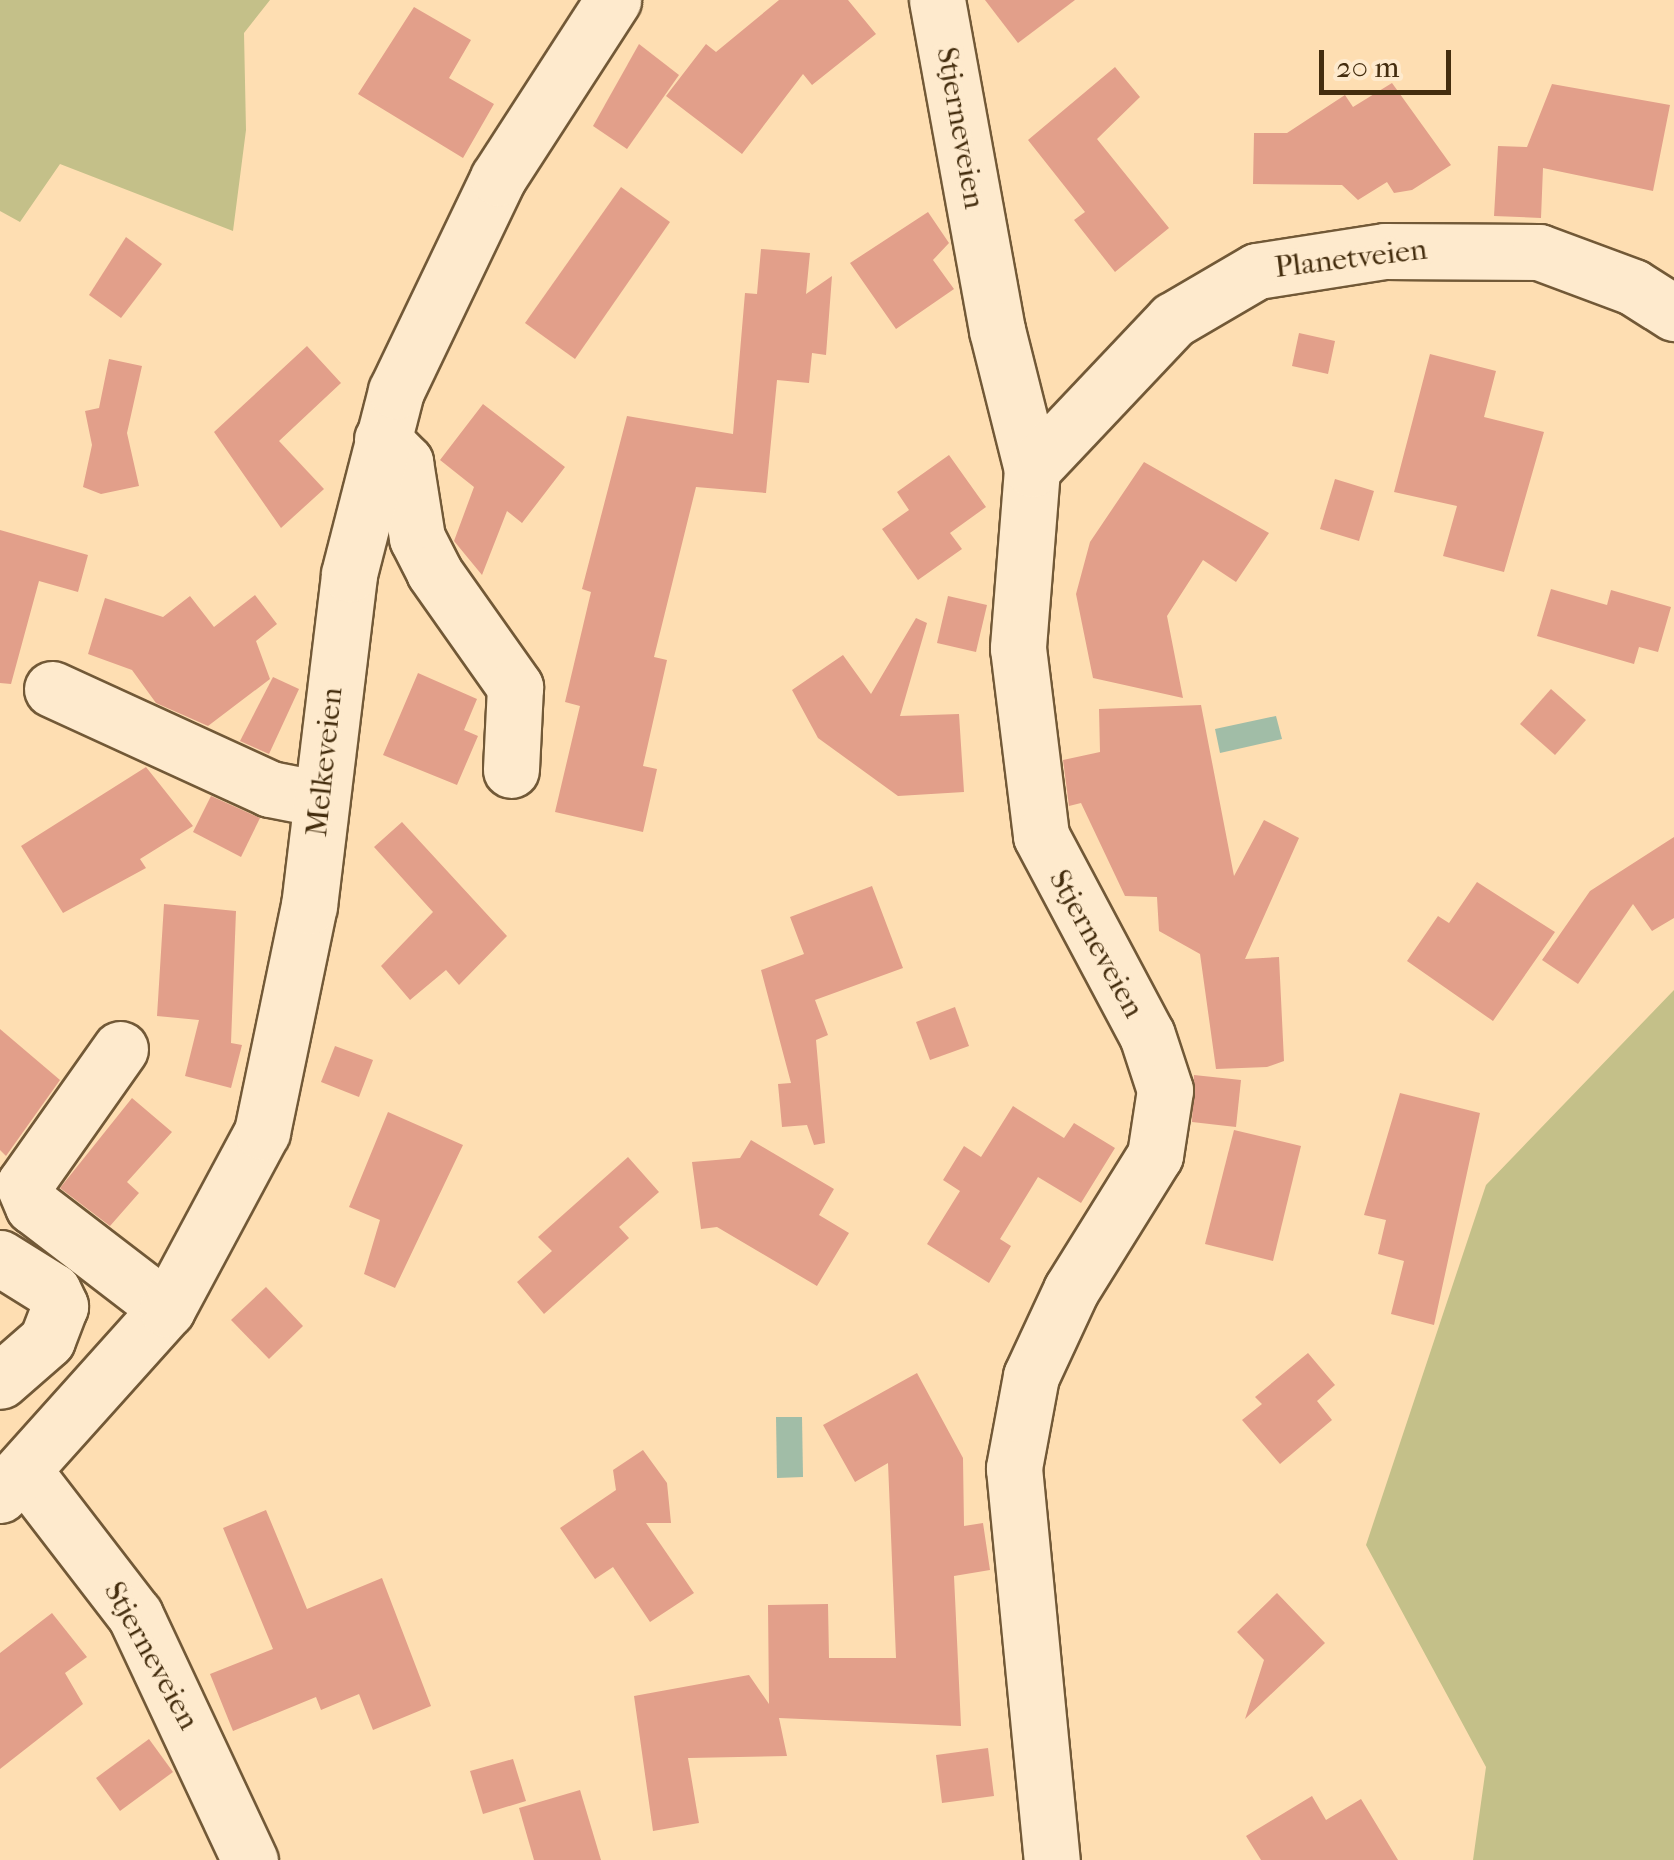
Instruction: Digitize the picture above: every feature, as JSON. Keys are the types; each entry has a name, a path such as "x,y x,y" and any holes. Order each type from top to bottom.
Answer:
{"street":[{"name":"Melkeveien","path":"12,1483 167,1310 262,1132 321,799 349,574 382,439 498,178 613,0"},
{"name":"Stjerneveien","path":"937,0 997,330 1032,469 1018,648 1041,836 1147,1035 1165,1090 1155,1155 1071,1290 1031,1376 1014,1468 1052,1860"},
{"name":"Planetveien","path":"1032,469 1173,320 1257,271 1400,250 1538,252 1633,287 1674,313"},
{"path":"382,439 405,462 417,538 434,572 515,687 510,770"},
{"path":"52,689 270,789 321,799"},
{"path":"120,1049 24,1185 33,1206 167,1310"},
{"path":"0,1258 53,1291 60,1306 47,1340 0,1381"},
{"name":"Stjerneveien","path":"12,1483 135,1615 250,1860"}],"shaded area":[{"path":"0,0 270,0 244,33 246,130 233,231 60,164 20,222 0,211"},
{"path":"1276,716 1282,739 1220,753 1215,729"},
{"path":"1674,990 1674,1860 1473,1860 1486,1767 1366,1545 1486,1185"},
{"path":"776,1417 802,1417 803,1477 777,1478"}],"building":[{"path":"779,0 848,0 876,34 812,85 803,74 742,154 666,96 706,44 716,52"},
{"path":"985,0 1075,0 1018,43"},
{"path":"414,7 471,40 449,78 494,104 463,158 358,94"},
{"path":"639,44 679,75 627,149 593,126"},
{"path":"1115,67 1140,97 1097,139 1169,228 1115,272 1074,220 1085,212 1028,140"},
{"path":"1392,83 1451,165 1412,190 1394,193 1387,182 1358,200 1342,185 1253,184 1254,133 1287,133 1345,95 1353,107"},
{"path":"1552,84 1670,105 1653,191 1543,168 1541,218 1494,216 1498,146 1527,147"},
{"path":"621,187 670,222 575,359 525,323"},
{"path":"928,212 949,243 933,260 954,289 896,329 850,263"},
{"path":"126,237 162,264 121,318 89,295"},
{"path":"761,249 810,253 806,294 832,276 826,355 812,353 809,383 777,380 766,493 696,487 654,657 667,660 643,766 657,769 643,832 555,812 580,706 565,702 591,592 582,589 627,416 733,434 745,293 757,294"},
{"path":"1299,333 1335,341 1328,374 1292,366"},
{"path":"307,346 341,383 279,441 324,489 281,528 214,432"},
{"path":"1430,354 1496,371 1484,417 1544,432 1504,572 1443,556 1457,506 1394,492"},
{"path":"109,359 142,366 127,433 139,486 101,494 83,487 92,445 85,411 99,408"},
{"path":"483,404 565,467 522,523 507,511 482,575 454,541 474,487 440,460"},
{"path":"949,455 986,507 950,533 962,549 918,580 882,529 909,510 897,492"},
{"path":"1144,462 1269,533 1236,582 1203,560 1167,616 1183,698 1093,678 1076,594 1090,542"},
{"path":"1335,479 1374,491 1359,541 1320,529"},
{"path":"0,530 88,555 78,592 39,581 11,684 0,683"},
{"path":"1551,589 1607,605 1611,590 1671,607 1658,652 1639,647 1634,664 1537,636"},
{"path":"255,595 277,624 256,641 270,679 208,726 156,703 132,670 88,654 105,598 163,617 190,596 214,627"},
{"path":"948,596 987,605 976,652 937,643"},
{"path":"916,618 927,623 900,716 959,714 964,792 898,796 818,738 792,690 843,655 871,694"},
{"path":"418,673 477,699 464,730 478,736 457,785 383,755"},
{"path":"273,677 299,689 269,754 240,741"},
{"path":"1551,689 1586,720 1555,755 1520,724"},
{"path":"1201,705 1234,876 1264,820 1299,838 1245,959 1279,957 1284,1061 1267,1067 1216,1069 1200,954 1159,931 1157,897 1125,896 1081,803 1069,806 1063,760 1100,752 1099,709"},
{"path":"146,767 193,826 140,859 146,868 63,913 21,846"},
{"path":"211,796 260,818 241,857 193,832"},
{"path":"402,822 507,936 459,985 446,970 410,1000 381,966 433,912 374,847"},
{"path":"1674,837 1674,918 1652,931 1633,904 1578,984 1542,960 1590,891"},
{"path":"1477,882 1555,932 1493,1021 1407,961 1438,916 1449,923"},
{"path":"872,886 903,968 815,1000 828,1035 816,1040 825,1143 814,1145 807,1125 782,1127 778,1084 791,1083 761,970 804,954 790,917"},
{"path":"164,904 236,911 231,1043 242,1045 231,1088 185,1076 199,1020 157,1016"},
{"path":"955,1007 969,1046 930,1060 916,1022"},
{"path":"0,1029 60,1080 6,1156 0,1150"},
{"path":"335,1046 373,1060 359,1097 321,1082"},
{"path":"1194,1075 1241,1080 1236,1127 1192,1122"},
{"path":"1400,1093 1480,1113 1434,1325 1391,1314 1404,1261 1378,1254 1386,1220 1364,1215"},
{"path":"132,1098 172,1132 127,1182 139,1193 110,1226 60,1188"},
{"path":"1013,1106 1064,1138 1074,1123 1115,1148 1081,1203 1038,1177 1000,1239 1011,1246 989,1283 927,1244 960,1191 943,1180 964,1146 981,1157"},
{"path":"388,1112 463,1145 395,1288 364,1274 380,1220 349,1207"},
{"path":"1234,1130 1301,1146 1273,1261 1205,1244"},
{"path":"751,1140 834,1189 819,1215 849,1233 817,1286 717,1227 701,1229 692,1162 740,1158"},
{"path":"628,1157 659,1192 619,1227 629,1238 544,1314 517,1282 552,1251 538,1237"},
{"path":"266,1287 303,1326 269,1359 231,1320"},
{"path":"1308,1353 1335,1385 1317,1401 1332,1420 1280,1464 1242,1420 1262,1404 1255,1397"},
{"path":"917,1373 963,1458 964,1526 983,1523 990,1570 954,1576 961,1726 779,1718 787,1756 688,1758 699,1823 653,1831 634,1696 749,1675 769,1704 768,1605 828,1604 829,1658 896,1658 888,1463 855,1482 823,1425"},
{"path":"643,1450 667,1483 671,1523 646,1523 694,1593 650,1622 613,1567 595,1579 560,1528 616,1490 613,1470"},
{"path":"266,1510 307,1609 382,1578 431,1706 373,1730 359,1694 321,1710 316,1697 233,1731 210,1674 273,1649 223,1528"},
{"path":"1277,1593 1325,1643 1245,1719 1264,1660 1237,1632"},
{"path":"52,1613 87,1657 65,1673 83,1704 0,1769 0,1653"},
{"path":"149,1739 173,1772 120,1811 96,1778"},
{"path":"988,1748 994,1796 942,1803 936,1755"},
{"path":"513,1759 526,1801 483,1814 470,1771"},
{"path":"580,1790 601,1860 534,1860 519,1808"},
{"path":"1312,1796 1326,1820 1361,1799 1398,1860 1261,1860 1246,1836"}]}
